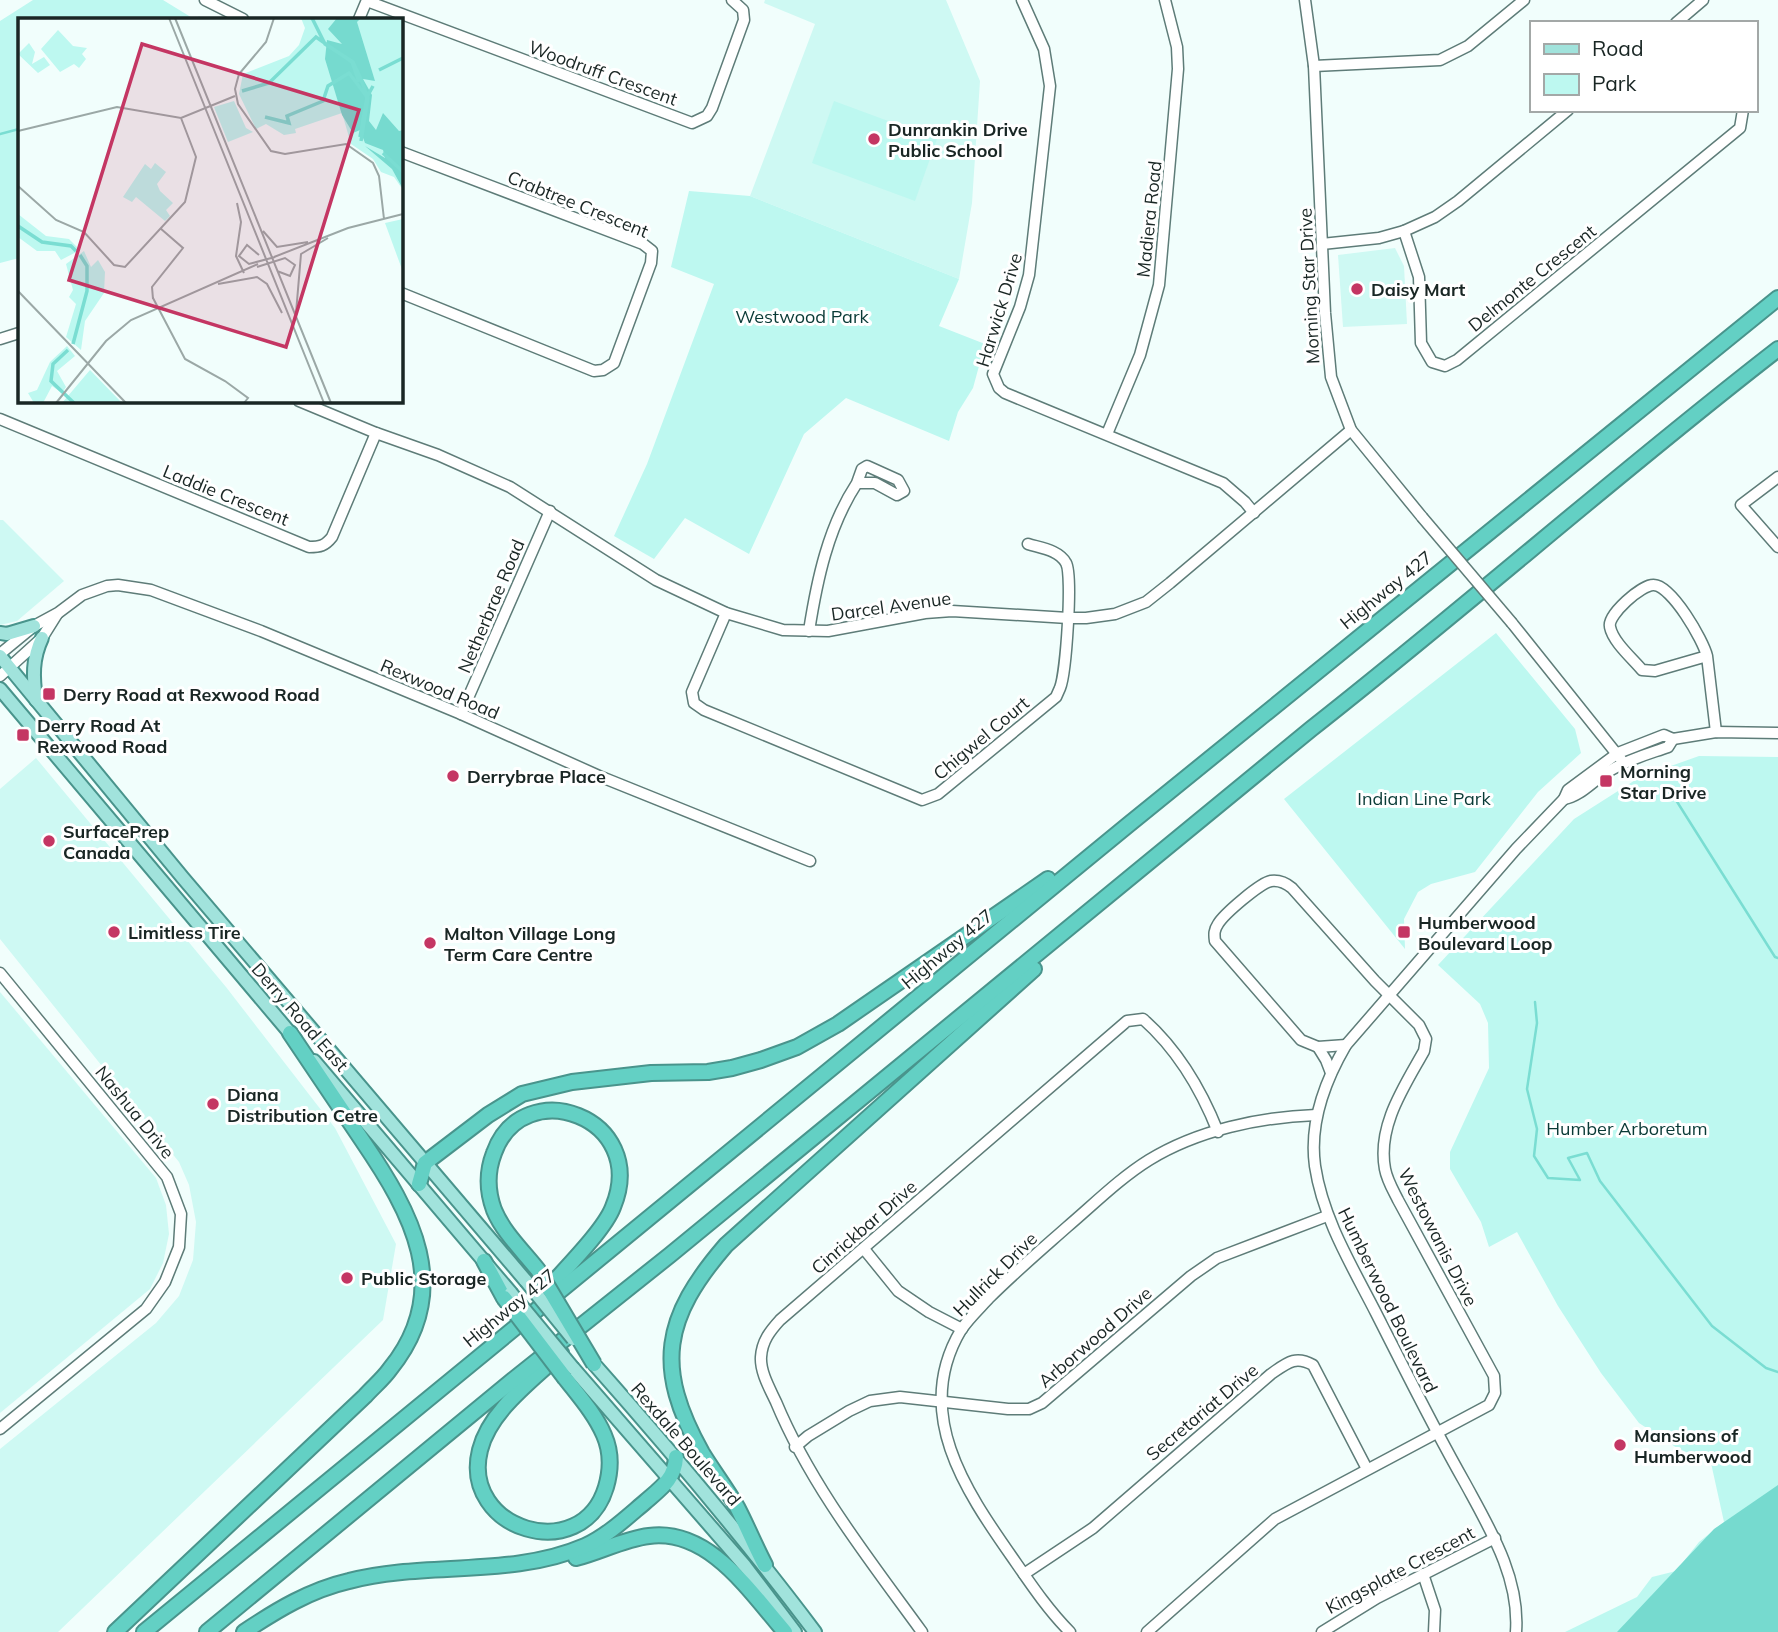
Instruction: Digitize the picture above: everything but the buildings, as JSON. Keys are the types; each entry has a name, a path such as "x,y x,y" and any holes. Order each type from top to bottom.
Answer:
{"highway":[{"name":"Highway 427","path":"144,1632 1128,825 1778,299"},
{"path":"207,1632 1395,663 1693,415 1778,349"},
{"path":"419,1184 425,1163 488,1115 522,1094 572,1082 651,1073 720,1070 761,1060 797,1047 838,1024 1128,825"},
{"path":"765,1565 737,1507 690,1429 672,1381 670,1360 673,1333 694,1285 726,1245 1053,952 1090,911"},
{"path":"115,1632 365,1396 391,1368 408,1341 418,1315 423,1286 422,1263 413,1228 385,1173 290,1033"},
{"path":"510,1332 604,1223 613,1209 620,1186 621,1167 608,1138 598,1127 567,1111 548,1111 528,1116 504,1135 496,1146 490,1164 489,1189 501,1224 538,1270 594,1364"},
{"path":"484,1261 508,1296 569,1373 605,1437 610,1458 609,1477 603,1496 584,1520 559,1531 531,1531 505,1519 492,1507 480,1479 480,1450 499,1414 521,1390 590,1326 602,1308"},
{"path":"530,1562 586,1546 623,1521 670,1480 676,1470 676,1457"},
{"path":"244,1632 290,1603 347,1581 380,1574 530,1562 556,1563 642,1536 660,1535 678,1537 702,1548 727,1567 785,1632"}],"main road":[{"path":"0,633 7,634 34,626"},
{"path":"37,700 33,672 36,651 42,638"},
{"name":"Derry Road East","path":"0,655 5,671 37,700 183,878 526,1281"},
{"name":"Derry Road East","path":"0,689 484,1261"},
{"path":"0,704 18,710"},
{"name":"Rexdale Boulevard","path":"526,1281 765,1565 815,1632"},
{"name":"Rexdale Boulevard","path":"569,1373 670,1480 745,1566 794,1632"}],"street":[{"path":"205,0 241,18"},
{"name":"Woodruff Crescent","path":"367,1 692,123 707,116 712,108 744,20 743,10 732,0"},
{"name":"Harwick Drive","path":"1022,0 1044,49 1050,86 1029,275 1020,307 993,374 995,382 1005,393 1223,483 1254,513"},
{"name":"Madiera Road","path":"1107,434 1147,335 1161,272 1178,69 1177,47 1165,0"},
{"name":"Morning Star Drive","path":"1305,0 1314,66 1325,313 1331,377 1351,430 1624,762"},
{"path":"1314,66 1440,60 1468,46 1524,0"},
{"path":"1682,21 1703,0"},
{"path":"359,18 367,1"},
{"path":"1322,244 1369,240 1404,231 1435,217 1566,112"},
{"name":"Delmonte Crescent","path":"1404,231 1419,277 1421,343 1432,362 1445,366 1740,128 1743,112"},
{"name":"Crabtree Crescent","path":"402,152 643,244 652,251 651,263 614,363 603,370 594,371 402,293"},
{"path":"0,339 18,333"},
{"name":"Darcel Avenue","path":"301,402 376,433 439,455 510,487 656,580 726,613 783,630 809,631 853,628 952,611 1068,618 1115,614 1146,602 1351,430"},
{"name":"Laddie Crescent","path":"0,419 309,547 326,545 332,537 376,433"},
{"path":"1778,477 1741,505 1778,547"},
{"path":"809,631 821,566 857,483"},
{"name":"Netherbrae Road","path":"461,714 550,511"},
{"name":"Chigwel Court","path":"726,613 692,692 694,703 704,710 922,800 938,794 1056,697 1063,682 1068,618 1066,563 1058,554 1028,544"},
{"name":"Rexwood Road","path":"0,655 34,626 58,613 82,595 107,586 133,585 261,631 461,714 612,781 810,861"},
{"path":"1707,656 1655,671 1642,670 1612,634 1609,621 1612,614 1642,588 1648,585 1658,586 1667,592 1699,635 1707,656 1716,732"},
{"name":"Rexwood Road","path":"5,671 42,638 58,613"},
{"name":"Humberwood Boulevard","path":"1516,1632 1517,1617 1508,1570 1495,1538 1437,1433 1327,1216 1315,1164 1316,1115 1331,1073 1346,1045 1428,947 1564,799 1568,790 1618,753 1664,735 1673,739 1716,732 1778,733"},
{"name":"Humberwood Boulevard","path":"1564,799 1574,798 1595,779 1624,762 1668,747 1673,739"},
{"path":"1346,1045 1318,1047 1301,1040 1295,1034 1215,941 1214,932 1221,920 1264,884 1274,881 1285,883 1390,995"},
{"name":"Nashua Drive","path":"0,973 167,1177 181,1214 179,1247 171,1270 146,1309 0,1429"},
{"name":"Westowanis Drive","path":"1390,995 1419,1026 1427,1042 1394,1106 1387,1128 1385,1171 1398,1200 1494,1376 1496,1386 1494,1399 1489,1405 1437,1433"},
{"name":"Cinrickbar Drive","path":"922,1632 849,1532 795,1447 764,1376 761,1359 767,1334 1127,1021 1143,1019 1163,1040 1203,1094 1218,1132"},
{"path":"1318,1047 1331,1073"},
{"name":"Hullrick Drive","path":"1070,1632 1024,1574 958,1472 943,1425 944,1374 951,1351 962,1329 1012,1274 1109,1191 1150,1160 1186,1143 1277,1116 1316,1115"},
{"name":"Arborwood Drive","path":"795,1447 849,1410 870,1401 900,1397 1029,1409 1042,1403 1199,1270 1217,1258 1327,1216"},
{"path":"864,1248 898,1291 929,1312 962,1329"},
{"name":"Secretariat Drive","path":"1024,1574 1093,1528 1271,1374 1297,1360 1313,1365 1367,1469"},
{"path":"1147,1632 1275,1519 1437,1433"},
{"name":"Kingsplate Crescent","path":"1322,1632 1377,1598 1495,1538"},
{"path":"1423,1574 1435,1610 1434,1632"}],"shaded area":[{"name":"Dunrankin Drive Public School","path":"765,0 946,0 980,81 972,203 959,279 750,196 815,24 764,3"},
{"path":"1395,248 1404,266 1407,324 1343,327 1338,255"},
{"path":"0,520 64,581 17,621 0,625"},
{"path":"36,758 226,987 335,1128 396,1244 383,1320 58,1632 0,1632 0,1449 156,1323 179,1296 193,1260 196,1222 189,1185 179,1162 0,939 0,789"},
{"path":"0,992 156,1178 166,1205 169,1234 163,1263 150,1289 0,1413"},
{"path":"1778,1485 1778,1632 1617,1632 1714,1529"}],"green space":[{"path":"33,0 163,0 192,18 18,18 18,258 0,263 0,21"},
{"path":"834,101 937,139 915,201 812,163"},
{"name":"Westwood Park","path":"689,191 750,196 959,279 939,326 985,344 973,388 958,412 949,441 846,398 804,434 749,554 685,518 654,559 614,536 647,464 714,284 671,267"},
{"name":"Indian Line Park","path":"1496,633 1575,729 1581,753 1538,792 1475,872 1431,884 1418,892 1404,919 1405,949 1284,799"},
{"name":"Humber Arboretum","path":"1699,756 1778,757 1778,1632 1565,1632 1637,1597 1652,1577 1676,1571 1699,1542 1724,1522 1711,1463 1677,1448 1639,1423 1601,1373 1558,1306 1517,1232 1489,1247 1481,1222 1450,1169 1450,1152 1489,1068 1488,1023 1480,1004 1438,965 1574,819 1640,777"}],"waterway":[{"path":"0,134 18,129"},
{"path":"1669,789 1778,958"},
{"path":"1535,1002 1537,1023 1527,1089 1537,1129 1534,1156 1548,1178 1580,1180 1568,1158 1587,1153 1600,1181 1712,1326 1766,1368 1778,1372"}],"place":[{"name":"Dunrankin Drive Public School","path":"874,139"},
{"name":"Daisy Mart","path":"1357,289"},
{"name":"Derry Road at Rexwood Road","path":"49,694"},
{"name":"Derry Road At Rexwood Road","path":"23,735"},
{"name":"Derrybrae Place","path":"453,776"},
{"name":"Morning Star Drive","path":"1606,781"},
{"name":"SurfacePrep Canada","path":"49,841"},
{"name":"Limitless Tire","path":"114,932"},
{"name":"Humberwood Boulevard Loop","path":"1404,932"},
{"name":"Malton Village Long Term Care Centre","path":"430,943"},
{"name":"Diana Distribution Cetre","path":"213,1104"},
{"name":"Public Storage","path":"347,1278"},
{"name":"Mansions of Humberwood","path":"1620,1445"}]}
